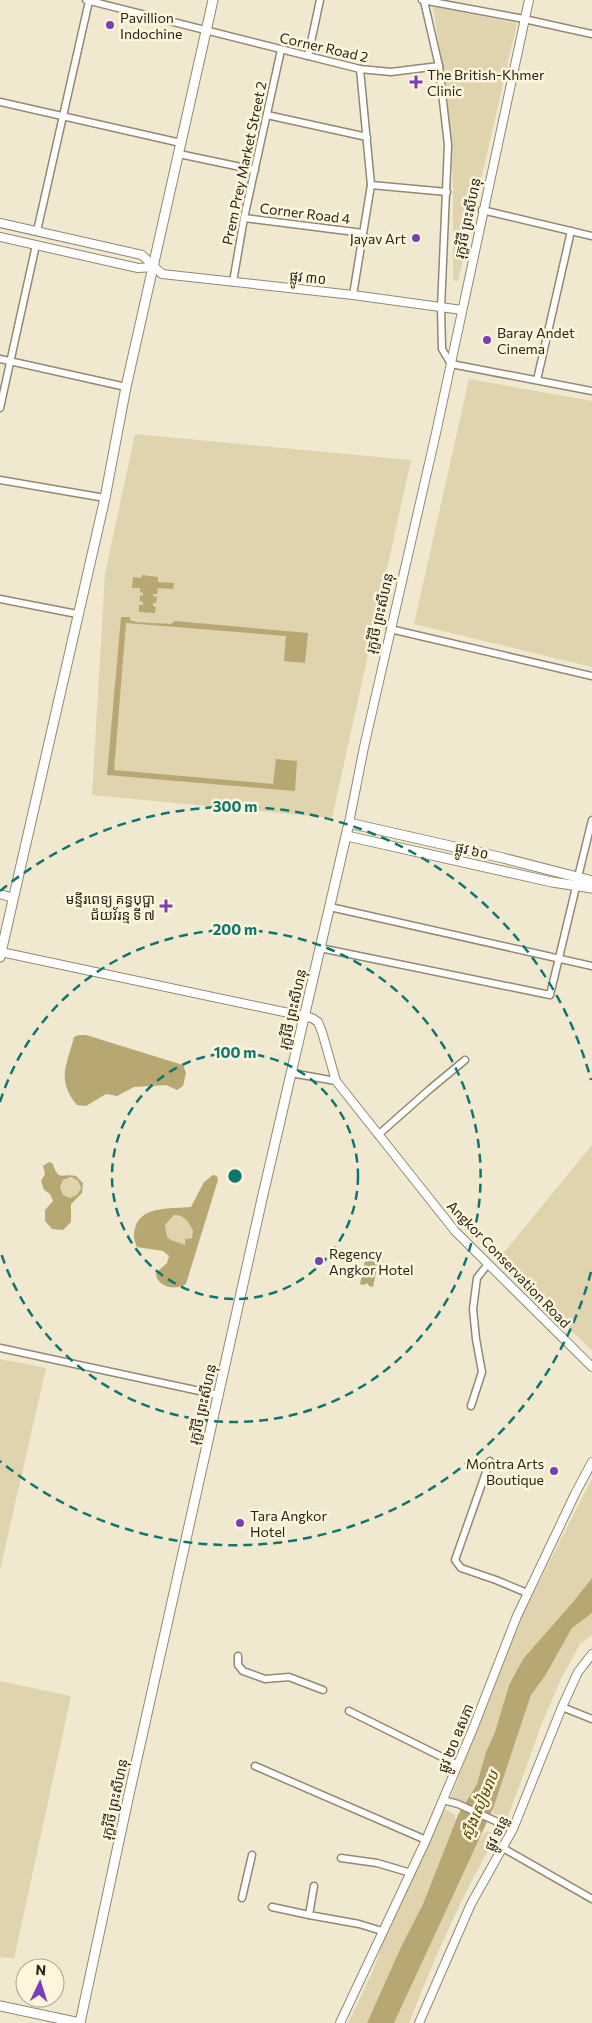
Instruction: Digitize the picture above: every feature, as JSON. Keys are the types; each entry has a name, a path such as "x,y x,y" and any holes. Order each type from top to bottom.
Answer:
{"main road":[{"path":"1,954 104,498 126,387 213,0"},
{"name":"រុក្ខវិថី ព្រះសីហនុ","path":"80,2023 218,1395 292,1073 303,1016 350,823"},
{"name":"ផ្លូវ ៦០","path":"350,823 592,881"},
{"name":"ផ្លូវ ៦០","path":"346,836 576,887 592,888"},
{"path":"0,2006 80,2023"}],"street":[{"name":"Corner Road 2","path":"87,0 360,69 391,72 438,66"},
{"path":"38,231 87,0"},
{"path":"308,56 320,0"},
{"path":"592,34 423,0 438,66 448,145 441,308 442,349 451,364 592,391"},
{"name":"រុក្ខវិថី ព្រះសីហនុ","path":"350,823 364,747 451,364 482,210 529,0"},
{"name":"Prem Prey Market Street 2","path":"233,282 244,218 281,50"},
{"path":"353,295 371,185 360,69"},
{"path":"0,102 181,143"},
{"path":"267,115 367,136"},
{"path":"178,154 255,170"},
{"path":"371,185 447,192"},
{"path":"482,210 592,236"},
{"name":"Corner Road 4","path":"244,218 362,233"},
{"name":"ផ្លូវ ៣០","path":"0,223 142,255 162,274 353,295 462,310"},
{"path":"537,380 571,230"},
{"name":"ផ្លូវ ៣០","path":"0,237 138,268 154,267"},
{"path":"0,408 36,245"},
{"path":"0,359 126,387"},
{"path":"0,480 104,498"},
{"path":"0,599 77,614"},
{"path":"390,628 592,676"},
{"path":"578,877 592,820"},
{"path":"320,948 550,995 576,887"},
{"path":"0,894 14,898"},
{"path":"330,907 592,966"},
{"path":"1,954 303,1016 318,1022 336,1081 292,1073"},
{"path":"378,1135 465,1060"},
{"name":"Angkor Conservation Road","path":"336,1081 455,1231 592,1367"},
{"path":"471,1406 482,1372 473,1309 477,1278 488,1264"},
{"path":"0,1348 218,1395"},
{"path":"490,1461 455,1560 461,1568 527,1593"},
{"name":"ផ្លូវ ២០ ឧសភា","path":"340,2023 426,1840 527,1593 574,1494 592,1462"},
{"name":"ផ្លូវ ទន្លេ","path":"419,2023 471,1904 513,1829 578,1672 592,1654"},
{"path":"238,1656 238,1665 243,1672 265,1679 289,1677 323,1690"},
{"path":"562,1707 592,1719"},
{"path":"350,1711 458,1764"},
{"path":"255,1766 426,1840"},
{"path":"443,1800 462,1806 513,1829"},
{"path":"503,1848 592,1899"},
{"path":"242,1898 252,1855"},
{"path":"341,1858 377,1862 411,1873"},
{"path":"309,1915 314,1886"},
{"path":"272,1907 359,1924 382,1931"}],"shaded area":[{"path":"433,7 517,23 458,281 453,280 453,188 447,95"},
{"path":"469,379 592,401 592,667 414,624"},
{"path":"135,434 411,460 332,818 92,795 105,574"},
{"path":"592,1145 592,1351 552,1311 496,1262"},
{"path":"66,1178 74,1178 80,1184 80,1192 74,1198 66,1198 60,1192 60,1184"},
{"path":"174,1215 182,1217 191,1225 193,1237 188,1238 185,1245 167,1237 165,1225"},
{"path":"0,1359 46,1368 0,1570"},
{"path":"592,1478 592,1578 523,1659 509,1685 477,1784 465,1803 462,1804 450,1799 523,1614"},
{"path":"592,1613 592,1635 580,1644 561,1679 542,1723 508,1817 494,1814 493,1809 531,1695 545,1676 572,1628"},
{"path":"0,1681 71,1696 14,1959 0,1957"},
{"path":"444,1808 455,1815 456,1821 423,1904 401,1947 367,2023 348,2023 373,1971 382,1944"},
{"path":"487,1831 497,1835 449,1927 409,2023 394,2023 478,1841"}],"water":[{"path":"142,575 158,577 158,582 174,583 173,589 158,588 157,594 153,594 153,596 157,597 156,603 153,603 153,606 156,607 155,613 139,612 139,605 143,605 143,602 140,601 140,595 143,596 143,593 140,592 140,588 132,588 133,577 141,578"},
{"path":"121,617 130,617 130,620 136,622 171,624 175,621 308,633 305,663 284,661 286,636 126,623 114,770 273,784 276,759 297,761 295,791 107,775"},
{"path":"86,1035 183,1065 186,1073 183,1086 177,1090 166,1085 134,1087 117,1096 106,1094 86,1106 77,1105 67,1088 65,1072 74,1037"},
{"path":"49,1162 53,1164 59,1175 76,1176 83,1183 82,1193 71,1204 71,1222 63,1230 52,1229 45,1221 45,1210 53,1201 50,1194 44,1190 41,1181 45,1174 43,1166","holes":["71,1177 78,1181 81,1188 77,1195 70,1198 63,1195 60,1187 63,1180"]},
{"path":"213,1175 217,1176 218,1180 186,1284 177,1287 167,1286 159,1282 156,1273 167,1263 169,1256 163,1251 137,1247 134,1238 135,1228 138,1221 144,1215 151,1212 167,1208 191,1207 204,1182","holes":["174,1215 181,1216 186,1220 193,1231 192,1238 185,1239 185,1245 167,1237 165,1225"]},
{"path":"366,1256 379,1258 373,1287 367,1283 364,1285 360,1284"},
{"name":"ស្ទឹងសៀមរាប","path":"592,1578 592,1613 572,1628 545,1676 531,1695 493,1809 394,2023 367,2023 401,1947 423,1904 458,1815 477,1784 509,1685 523,1659"}],"place":[{"name":"Pavillion Indochine","path":"110,25"},
{"name":"The British-Khmer Clinic","path":"416,82"},
{"name":"Jayav Art","path":"416,238"},
{"name":"Baray Andet Cinema","path":"487,340"},
{"name":"មន្ទីរពេទ្យ គន្ធបុប្ផា ជ័យវ័រន្ម ទី ៧","path":"166,906"},
{"name":"Regency Angkor Hotel","path":"319,1261"},
{"name":"Montra Arts Boutique","path":"554,1471"},
{"name":"Tara Angkor Hotel","path":"240,1523"}]}
